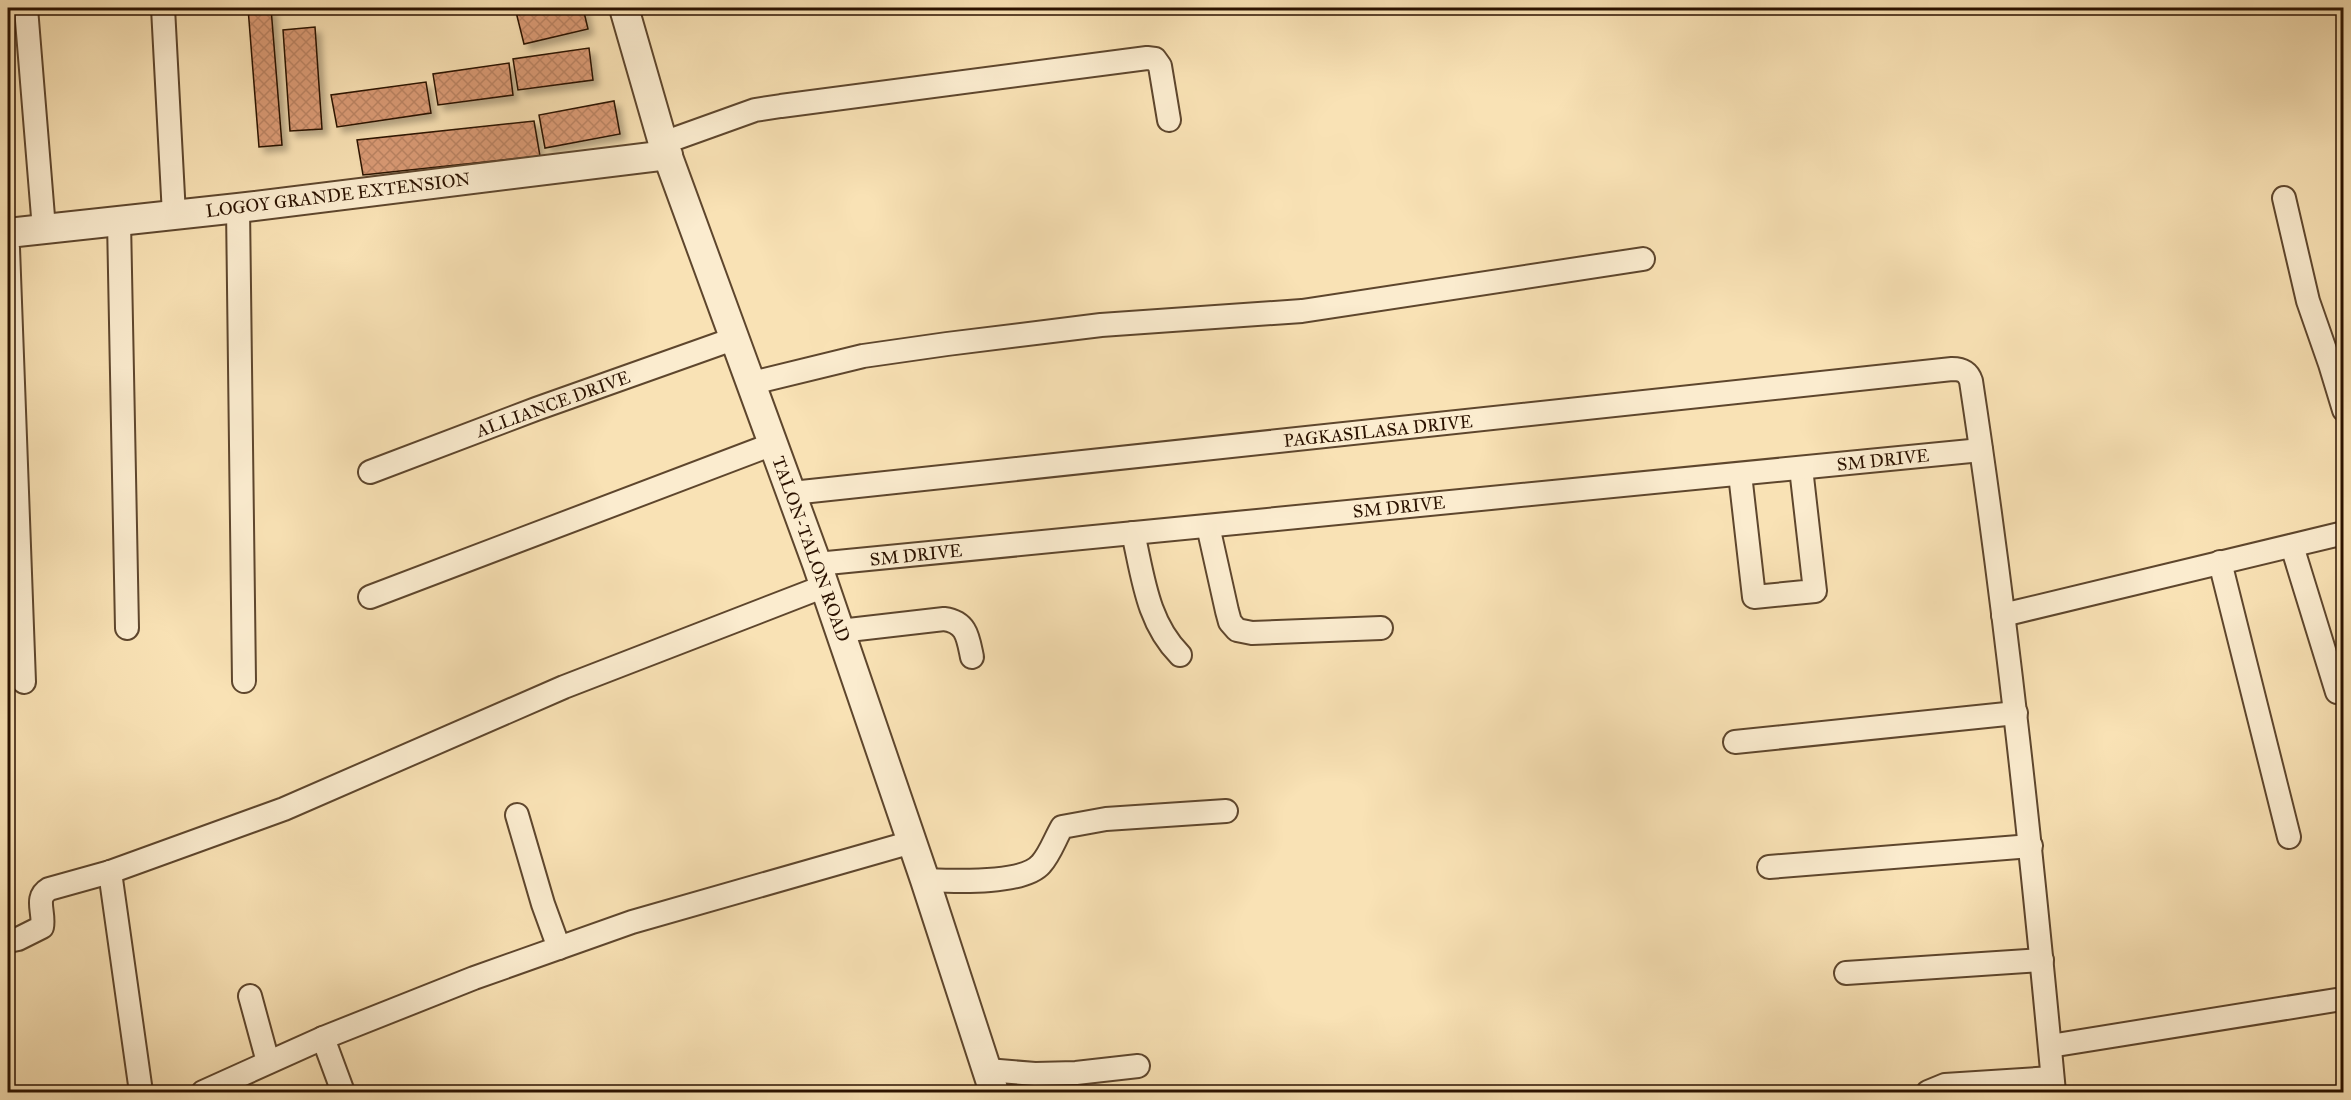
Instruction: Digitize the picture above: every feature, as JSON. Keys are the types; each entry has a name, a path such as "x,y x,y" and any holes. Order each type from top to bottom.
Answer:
{"street":[{"path":"26,8 44,229"},
{"path":"163,8 174,215"},
{"name":"TALON-TALON ROAD","path":"625,8 666,149 821,575 925,880 990,1081"},
{"path":"666,149 764,109 1147,58 1155,59 1160,66 1169,120"},
{"name":"LOGOY GRANDE EXTENSION","path":"8,233 238,208 666,149"},
{"path":"2284,198 2308,301 2337,363 2343,410"},
{"path":"238,208 244,681"},
{"path":"119,221 127,628"},
{"path":"8,248 14,577 24,682"},
{"path":"752,383 863,356 947,344 1101,326 1302,311 1643,260"},
{"name":"ALLIANCE DRIVE","path":"370,472 536,409 736,338"},
{"name":"PAGKASILASA DRIVE","path":"792,494 1952,369 1964,370 1969,375 1981,450"},
{"path":"370,597 773,444"},
{"path":"1928,1092 1946,1085 2053,1085 2016,713 1981,450"},
{"name":"SM DRIVE","path":"8,941 18,939 42,927 44,920 40,898 42,893 49,889 110,872 284,809 821,575 1133,533 1981,450"},
{"path":"1740,474 1754,597 1815,591 1801,468"},
{"path":"1208,526 1230,622 1237,630 1252,633 1381,628"},
{"path":"1133,533 1149,602 1159,629 1167,642 1180,655"},
{"path":"2003,615 2343,534"},
{"path":"2292,546 2337,692"},
{"path":"2220,562 2289,837"},
{"path":"840,631 944,619 955,620 964,630 972,657"},
{"path":"1736,742 2016,713"},
{"path":"925,880 982,881 1026,875 1041,864 1062,827 1106,819 1227,811"},
{"path":"517,815 543,904 559,948"},
{"path":"203,1092 323,1038 474,978 632,922 912,842"},
{"path":"1769,867 2031,846"},
{"path":"110,872 141,1092"},
{"path":"1846,973 2042,960"},
{"path":"250,996 268,1062"},
{"path":"2050,1046 2336,1000"},
{"path":"323,1038 343,1092"},
{"path":"990,1081 1035,1074 1076,1073 1138,1066"}],"building":[{"path":"248,8 271,8 282,145 259,147"},
{"path":"515,8 583,8 588,29 524,44"},
{"path":"315,27 322,129 290,131 283,30"},
{"path":"589,48 593,80 518,90 513,59"},
{"path":"509,63 513,95 438,105 433,74"},
{"path":"426,82 431,113 337,127 331,95"},
{"path":"614,101 620,134 545,148 539,115"},
{"path":"534,121 540,156 363,175 357,140"}]}
